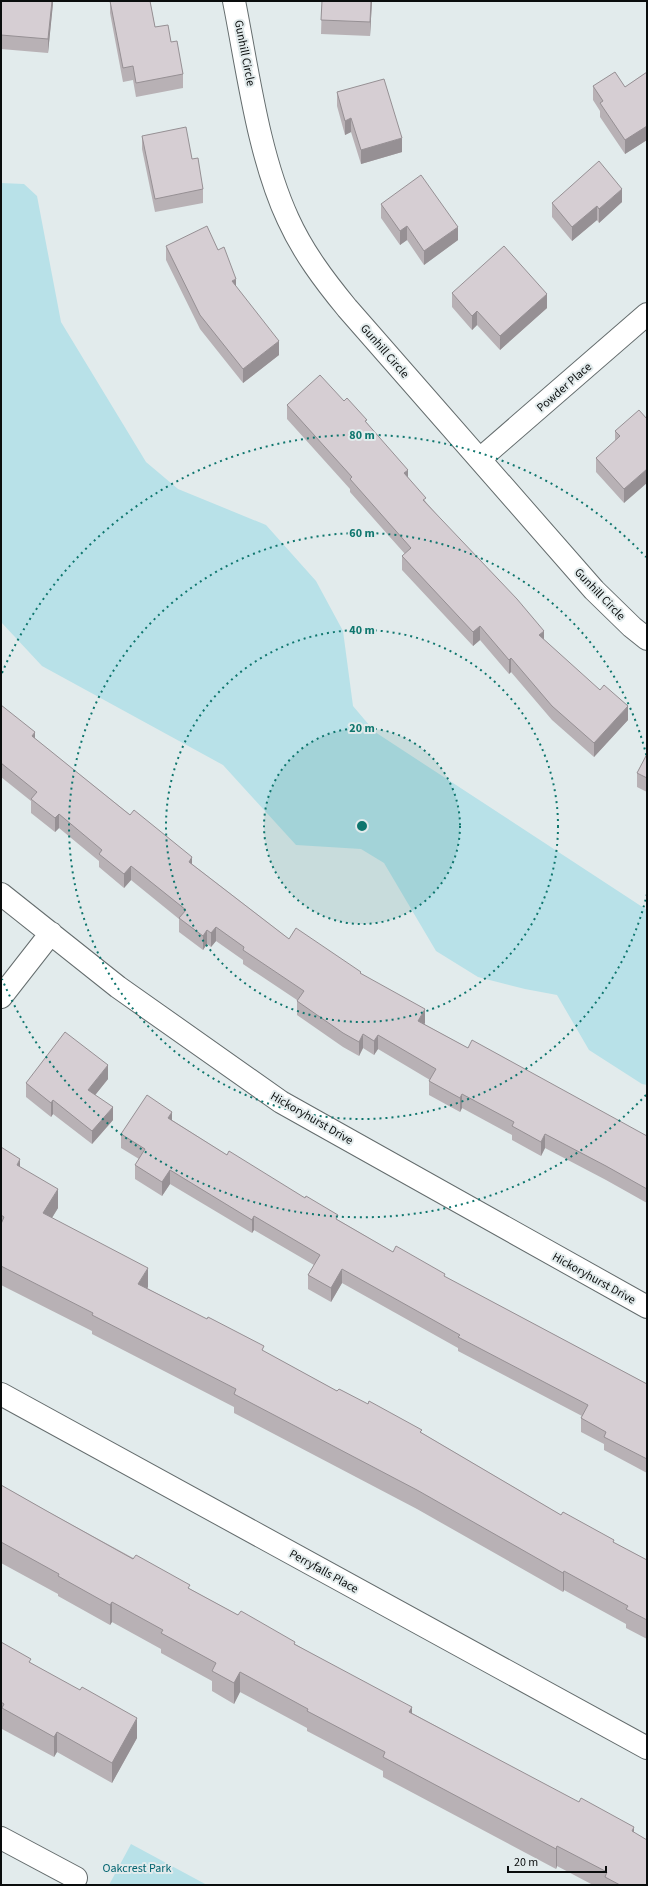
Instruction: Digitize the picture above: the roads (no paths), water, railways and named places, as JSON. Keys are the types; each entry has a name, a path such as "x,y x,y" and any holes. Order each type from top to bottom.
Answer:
{"street":[{"name":"Gunhill Circle","path":"234,1 263,143 275,188 288,219 301,244 322,277 347,308 594,590 632,627 647,639"},
{"name":"Powder Place","path":"480,460 647,314"},
{"name":"Hickoryhurst Drive","path":"1,894 118,987 281,1102 647,1306"},
{"path":"1,997 51,933"},
{"name":"Perryfalls Place","path":"1,1394 647,1748"},
{"path":"1,1838 76,1878"}],"park label":[{"name":"Oakcrest Park","path":"137,1868"}]}
